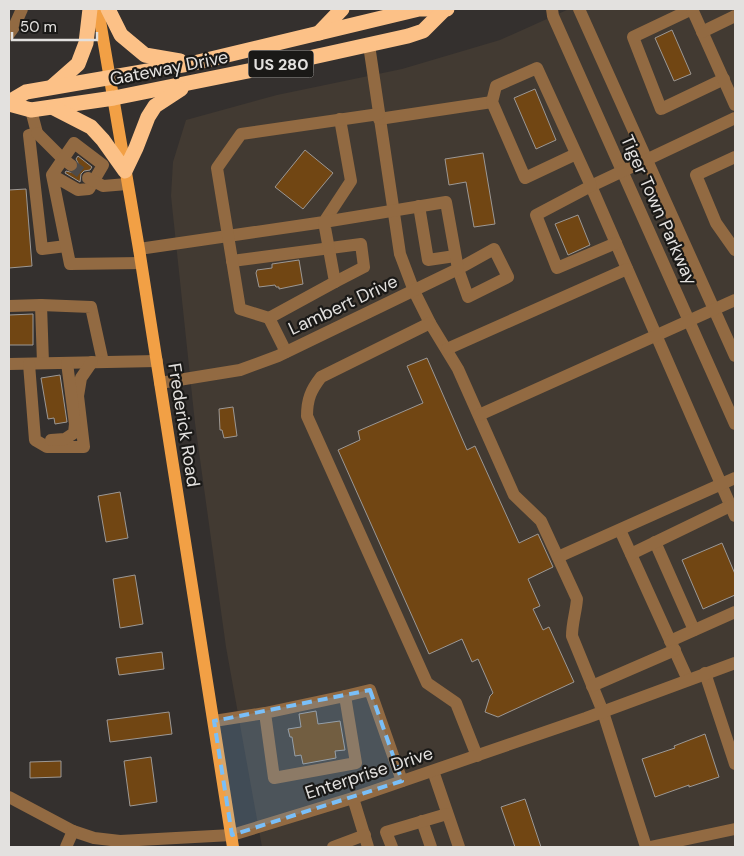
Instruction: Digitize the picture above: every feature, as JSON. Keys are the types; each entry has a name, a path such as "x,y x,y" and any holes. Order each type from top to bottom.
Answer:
{"highway":[{"path":"53,86 78,64 86,44 90,9"},
{"path":"108,9 121,35 145,55 194,62"},
{"path":"320,33 342,9"},
{"name":"Gateway Drive","path":"9,103 26,92 194,62 320,33 406,10 446,9"},
{"name":"Gateway Drive","path":"9,103 31,110 114,98 408,36 424,31 446,9"},
{"path":"126,177 148,117 154,106 193,82"},
{"path":"54,108 91,127 103,140 126,177"}],"main road":[{"name":"Frederick Road","path":"98,9 139,249 232,841"}],"street":[{"path":"9,34 22,9"},
{"name":"Tiger Town Parkway","path":"552,9 553,16 735,424"},
{"name":"Tiger Town Parkway","path":"580,9 735,356"},
{"path":"724,79 661,109 632,37 692,9 724,79 735,105"},
{"path":"702,32 735,16"},
{"name":"Lambert Drive","path":"160,383 240,370 286,352 414,291 400,254 369,44"},
{"path":"576,154 525,178 492,102 496,86 537,68 591,186 733,511 655,542 631,554"},
{"path":"232,261 361,244 364,266 269,318 240,309 216,168 241,134 340,119 379,117 492,102"},
{"path":"31,110 37,133 67,162"},
{"path":"616,243 557,268 536,215 647,158 735,118"},
{"path":"335,282 324,222 350,181 340,119"},
{"path":"37,133 29,135 42,249 66,246"},
{"path":"74,143 103,165 90,180 89,188 78,190 52,175 67,162 74,143"},
{"path":"735,156 696,175 716,223 735,250"},
{"path":"52,175 70,264 141,263"},
{"path":"90,180 103,186 126,177"},
{"path":"139,249 446,202 458,269 414,291 430,323 447,349 514,494 541,521 577,599 576,613 572,624 572,636 603,712 648,847 735,829"},
{"path":"419,206 428,260 456,256"},
{"path":"447,349 627,269"},
{"path":"479,415 735,300"},
{"path":"9,311 24,311 35,305"},
{"path":"35,305 43,363"},
{"path":"9,306 92,307 97,362 82,378 78,396 84,446 47,447 35,440 29,364"},
{"path":"269,318 286,352"},
{"path":"430,323 321,377 311,389 307,402 307,416 427,683 456,703 477,756"},
{"path":"9,364 157,361"},
{"path":"34,426 50,440 65,439 74,433 75,424 67,363"},
{"path":"558,557 735,478"},
{"path":"620,530 688,680"},
{"path":"655,542 694,630"},
{"path":"592,686 672,645 694,630 735,612"},
{"name":"Enterprise Drive","path":"9,797 73,831 94,838 120,842 232,841 603,712 735,663"},
{"path":"705,673 735,764"},
{"path":"214,721 265,714 370,690 402,781"},
{"path":"265,714 274,778 356,763 345,696"},
{"path":"433,771 459,847"},
{"path":"333,847 367,841 353,798"},
{"path":"392,847 386,832 447,814"},
{"path":"422,821 431,847"},
{"path":"66,847 73,831"}],"highlighted area":[{"path":"370,690 402,781 232,835 214,721"}],"shaded area":[{"path":"569,9 735,9 735,847 262,847 226,647 195,423 171,196 173,162 186,120 277,95 402,69 500,40"}],"building":[{"path":"672,30 691,74 674,81 655,38"},
{"path":"535,89 556,140 536,149 514,98"},
{"path":"305,150 333,173 303,209 275,187"},
{"path":"483,153 495,224 474,227 466,182 449,185 445,159"},
{"path":"78,156 92,167 81,174 80,182 65,173 66,171 74,173 77,170 79,165 76,159"},
{"path":"26,189 32,266 9,268 9,190"},
{"path":"578,215 590,245 568,255 555,224"},
{"path":"299,260 303,284 279,289 275,285 259,287 257,270 272,268 272,264"},
{"path":"33,314 33,345 9,345 9,315"},
{"path":"427,358 467,450 475,446 519,543 538,534 553,567 528,579 540,606 533,609 543,630 549,627 574,682 498,717 485,712 490,696 493,693 478,659 472,662 462,639 429,654 338,450 360,440 358,431 423,403 407,366"},
{"path":"60,375 67,422 55,424 54,418 48,419 41,378"},
{"path":"233,407 237,436 224,438 222,430 220,430 219,409"},
{"path":"120,492 128,538 106,542 98,496"},
{"path":"722,543 735,574 735,595 703,609 682,560"},
{"path":"135,575 143,624 120,628 113,579"},
{"path":"162,652 164,669 119,675 116,658"},
{"path":"316,711 318,724 340,721 345,750 335,751 336,758 303,764 301,755 295,756 292,737 290,737 288,729 301,727 299,714"},
{"path":"169,712 172,734 110,742 107,720"},
{"path":"705,734 719,777 655,797 642,759 675,748 674,746"},
{"path":"151,757 157,802 130,806 124,761"},
{"path":"61,761 61,777 30,778 30,762"},
{"path":"525,799 541,847 515,847 501,807"}],"tunnel":[{"path":"71,165 88,178"}]}
